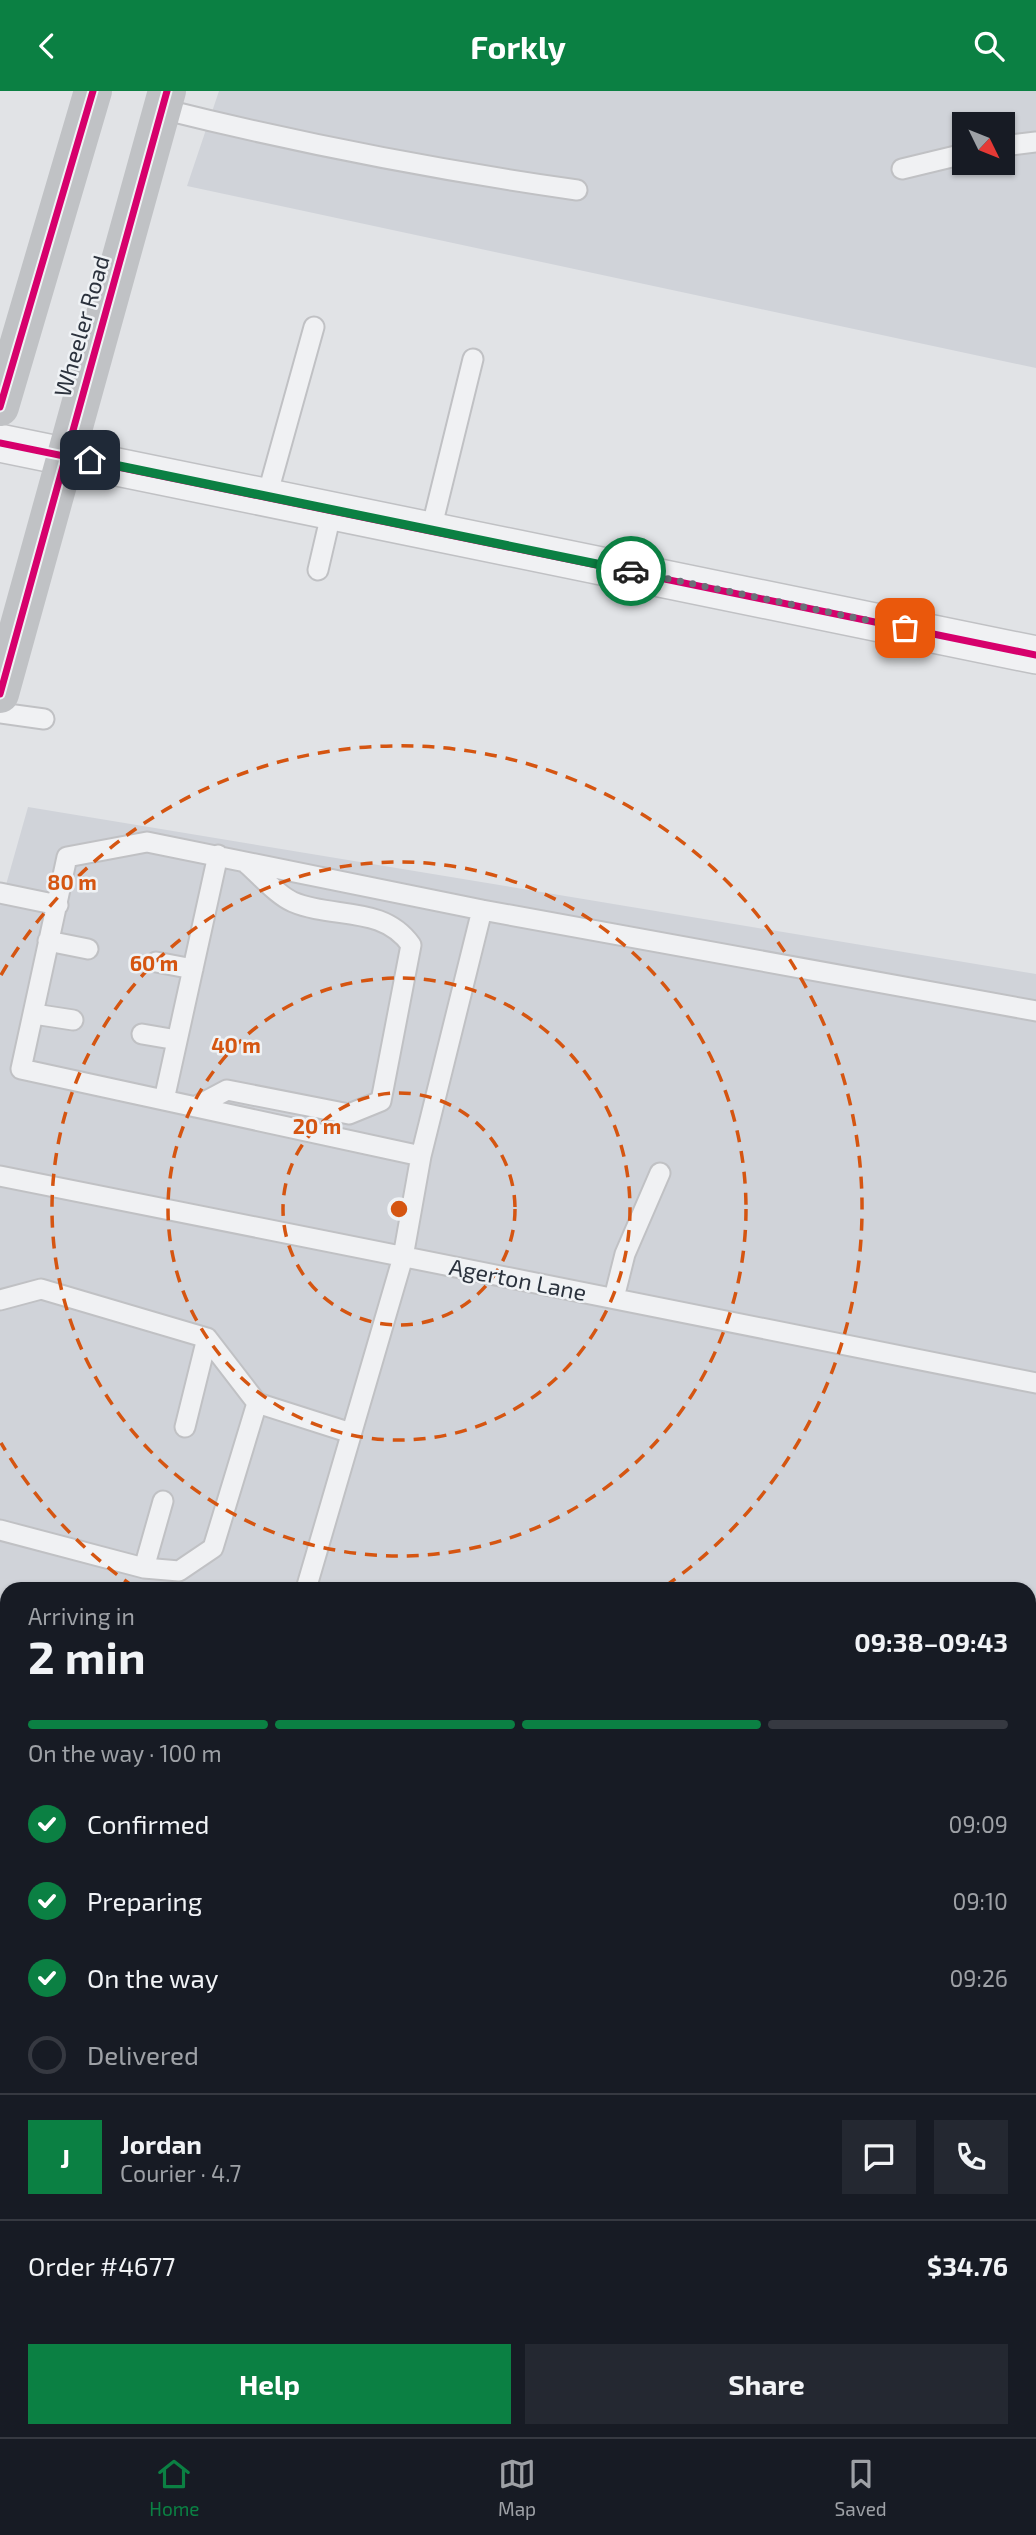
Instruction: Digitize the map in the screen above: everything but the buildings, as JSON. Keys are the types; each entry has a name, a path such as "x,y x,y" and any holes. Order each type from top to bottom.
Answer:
{"main road":[{"path":"0,407 93,91"},
{"name":"Wheeler Road","path":"0,694 164,97"}],"street":[{"path":"0,443 1036,655"}],"lane":[{"path":"164,97 253,132 454,172 577,190"},
{"path":"1015,145 1036,142"},
{"path":"902,169 952,157"},
{"path":"267,496 314,327"},
{"path":"431,530 473,359"},
{"path":"318,570 332,510"},
{"path":"0,713 44,719"},
{"path":"421,1156 21,1069 67,857 147,842 482,910 1036,1011"},
{"path":"164,1100 218,855"},
{"path":"195,1107 227,1090 349,1114 381,1101 411,945 402,932 387,921 291,902 244,862"},
{"path":"0,893 58,905"},
{"path":"308,1582 403,1257 421,1156 482,910"},
{"path":"48,941 88,949"},
{"path":"156,962 193,969"},
{"path":"34,1014 73,1020"},
{"path":"142,1034 177,1040"},
{"path":"614,1298 625,1254 660,1173"},
{"name":"Agerton Lane","path":"0,1176 1036,1383"},
{"path":"0,1300 41,1289 207,1338 257,1403 352,1433"},
{"path":"184,1427 207,1338"},
{"path":"0,1530 144,1568 179,1571 213,1548 257,1403"},
{"path":"144,1568 163,1501"}],"shaded area":[{"path":"219,91 1036,91 1036,368 187,186"},
{"path":"28,807 1036,974 1036,1582 0,1582 0,906"}],"cycle path":[{"path":"0,407 93,91"},
{"path":"0,694 167,91"},
{"path":"0,443 1036,655"}],"way so far":[{"path":"631,571 905,628"}],"route":[{"path":"90,460 631,571"}]}
